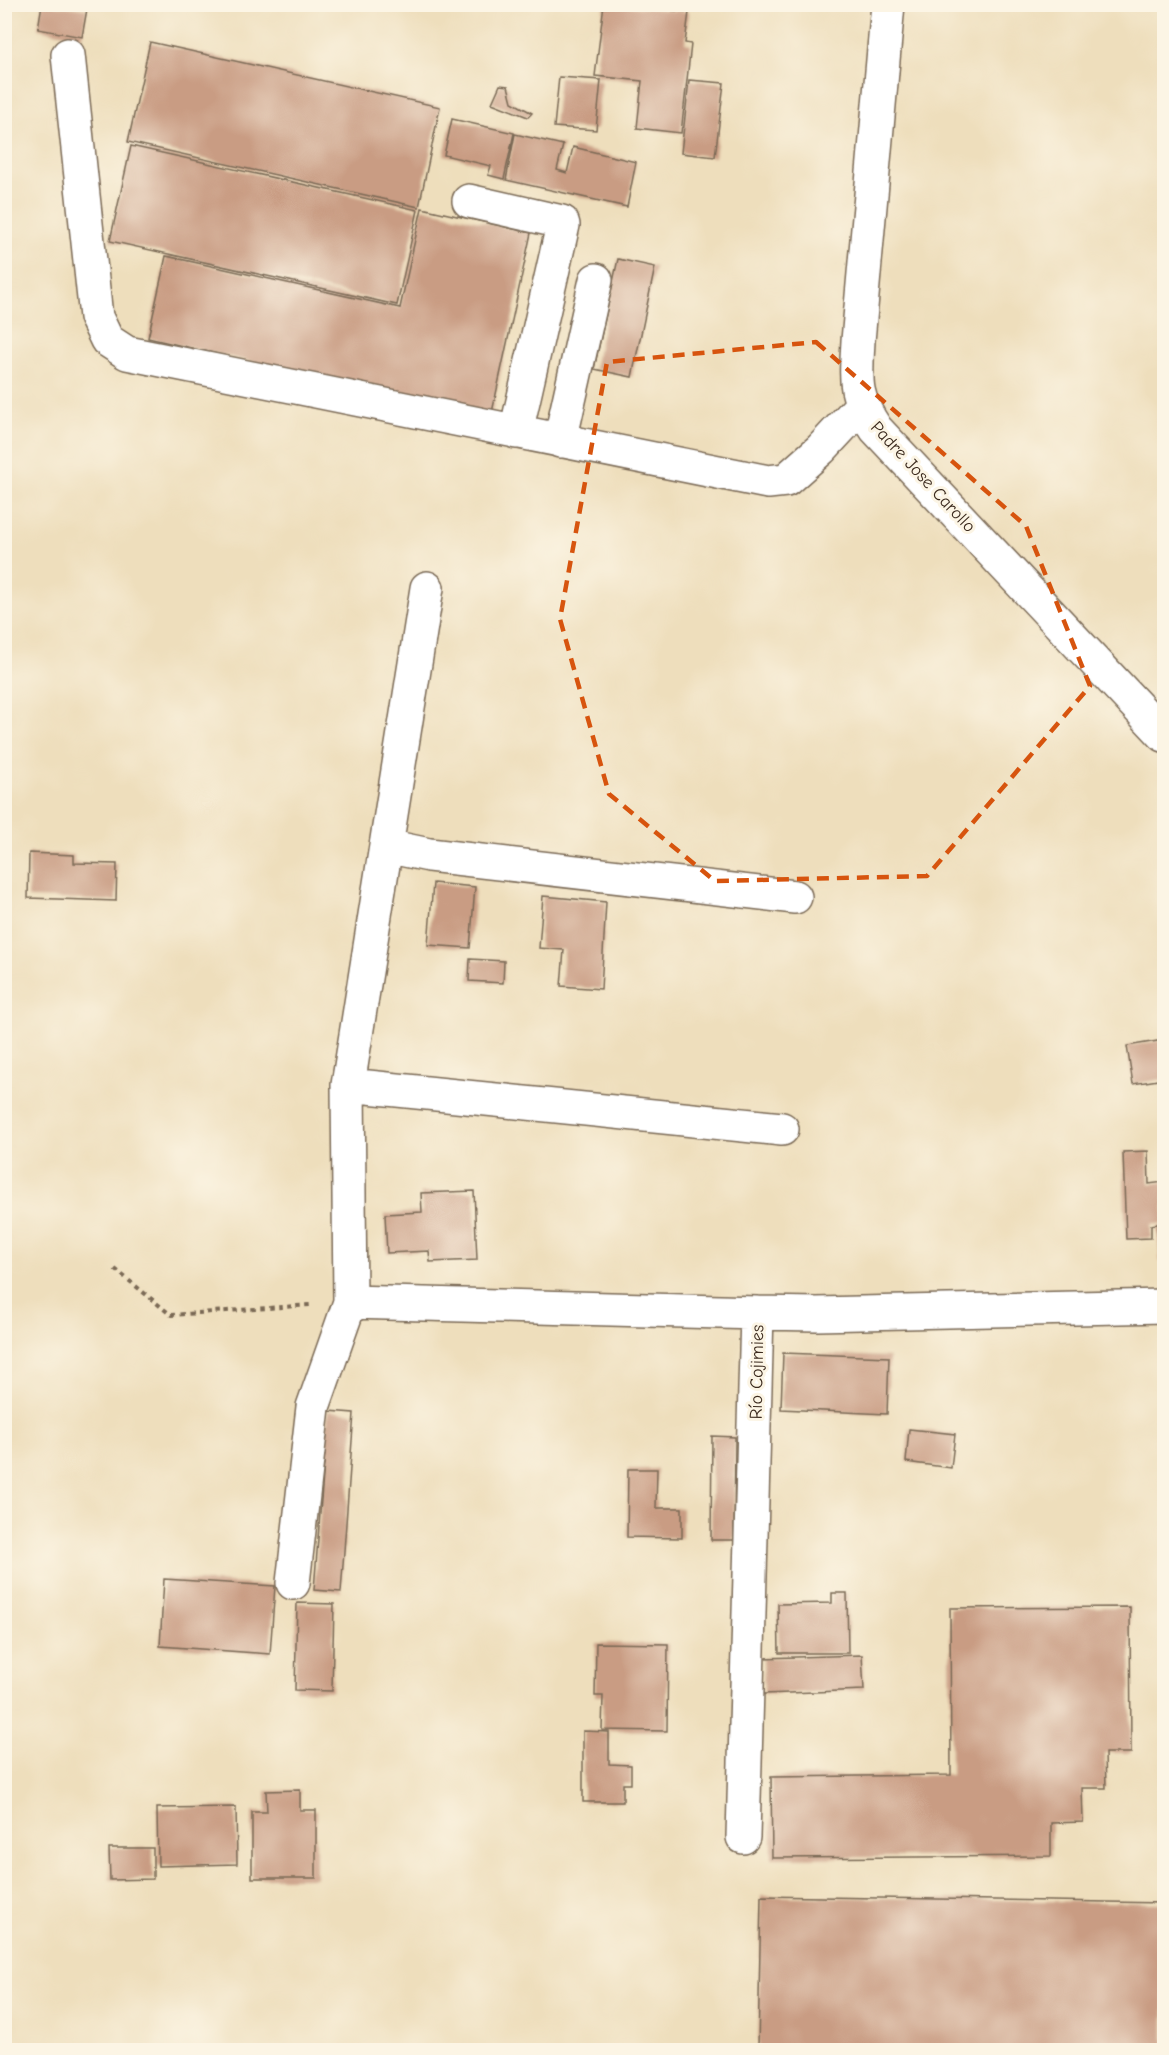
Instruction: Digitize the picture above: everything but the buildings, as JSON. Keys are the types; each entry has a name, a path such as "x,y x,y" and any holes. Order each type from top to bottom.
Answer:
{"street":[{"name":"Padre Jose Carollo","path":"888,4 858,351 856,382 861,406 876,429 1164,735"},
{"path":"68,55 96,317 107,340 126,353 768,482 786,480 820,449 861,406"},
{"path":"469,201 562,222 563,225 516,432"},
{"path":"560,441 596,280"},
{"path":"293,1583 313,1407 350,1302 348,1085 427,588"},
{"path":"386,846 429,855 795,897"},
{"path":"348,1085 782,1129"},
{"path":"350,1302 758,1313"},
{"name":"Río Cojimies","path":"742,1837 758,1313 828,1314 1164,1306"}],"path":[{"path":"115,1269 171,1315 350,1302"}],"highlighted area":[{"path":"816,342 1026,526 1090,686 927,876 715,881 609,794 560,619 607,362"}]}
